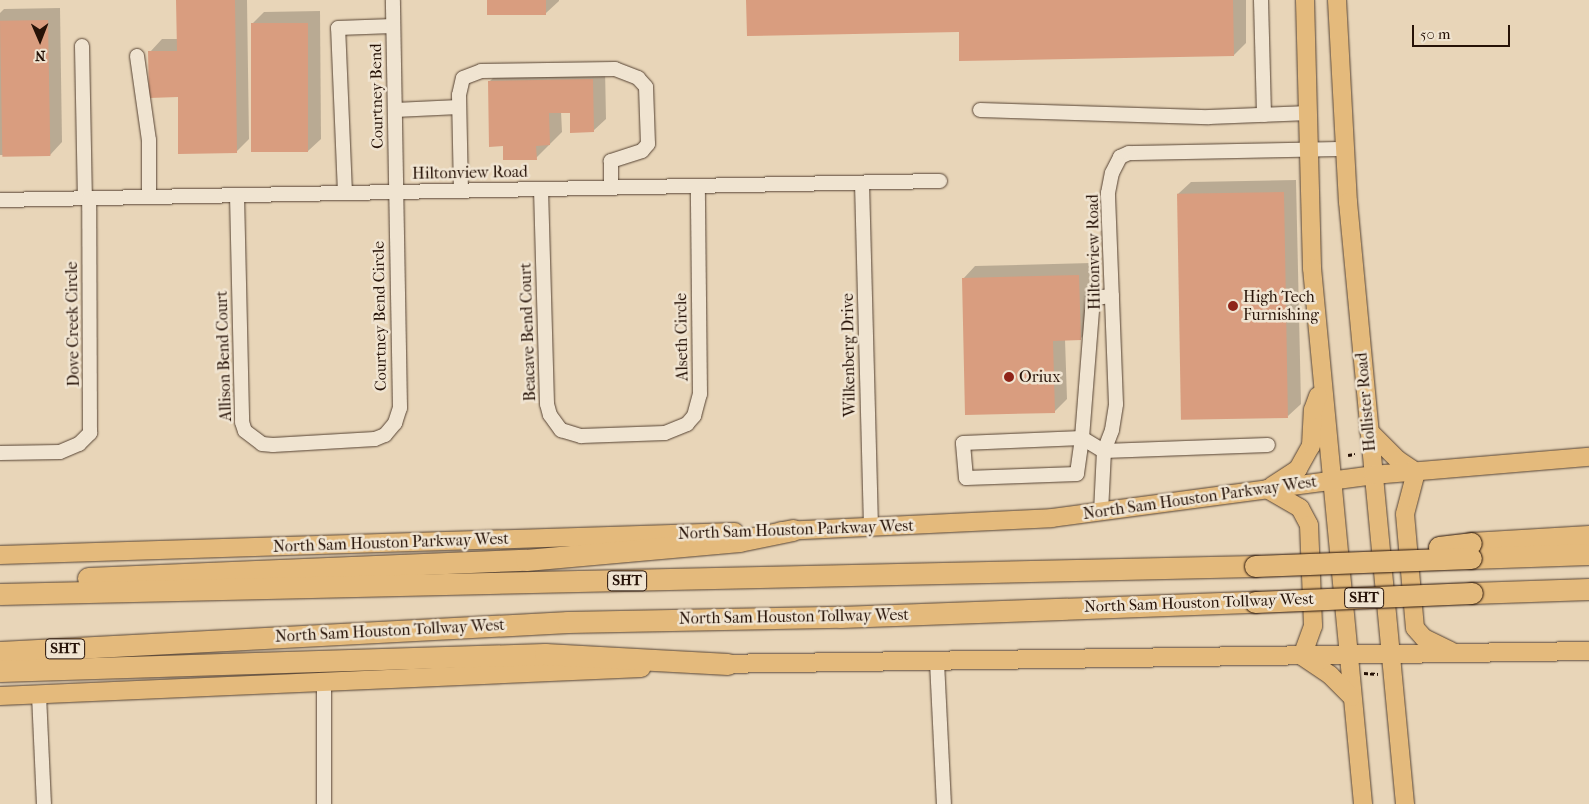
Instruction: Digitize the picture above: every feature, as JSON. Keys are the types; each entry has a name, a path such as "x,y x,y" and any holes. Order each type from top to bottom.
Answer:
{"highway":[{"path":"0,583 316,566 536,559 739,541 793,530"},
{"path":"1471,550 1589,536"},
{"name":"SHT","path":"0,594 1255,566 1327,563 1471,550 1589,554"},
{"name":"North Sam Houston Tollway West","path":"0,652 568,622 840,617 1589,589"},
{"path":"0,671 544,654 728,664"}],"main road":[{"path":"1305,0 1312,268 1347,655 1363,804"},
{"name":"Hollister Road","path":"1337,0 1345,149 1389,655 1405,804"},
{"path":"1302,656 1312,626 1309,525 1300,508 1267,489 1298,469 1311,446 1313,410 1322,386"},
{"path":"1369,431 1398,460 1416,472 1405,514 1415,628 1424,638 1456,653"},
{"name":"North Sam Houston Parkway West","path":"0,555 976,524 1101,512 1331,480 1589,457"},
{"path":"0,696 728,664 1589,651"},
{"path":"1302,656 1330,675 1352,698"}],"street":[{"name":"Courtney Bend","path":"393,0 396,192"},
{"path":"1261,0 1264,115"},
{"path":"345,193 338,28 394,26"},
{"name":"Dove Creek Circle","path":"0,453 60,452 79,444 90,433 92,418 82,46"},
{"path":"137,56 149,140 149,197"},
{"path":"461,190 459,107 463,78 481,71 615,69 638,78 646,87 648,144 642,151 611,161 611,188"},
{"path":"394,110 459,107"},
{"path":"980,110 1209,117 1309,113"},
{"name":"Hiltonview Road","path":"1101,512 1104,451 1112,430 1116,404 1108,194 1112,173 1120,157 1128,153 1345,149"},
{"name":"Hiltonview Road","path":"0,200 940,181"},
{"name":"Wilkenberg Drive","path":"862,183 871,527"},
{"name":"Alseth Circle","path":"630,435 677,430 687,424 698,406 698,186"},
{"name":"Beacave Bend Court","path":"540,189 550,415 561,430 581,436 630,435"},
{"name":"Courtney Bend Circle","path":"385,435 395,423 400,408 396,192"},
{"name":"Allison Bend Court","path":"237,195 242,422 245,431 262,444 273,445 375,439 385,435"},
{"path":"1112,296 1093,298 1082,438 1076,474 966,478 963,443 1082,438 1104,451 1268,445"},
{"path":"937,662 944,804"},
{"path":"324,682 324,804"},
{"path":"39,695 44,804"}],"path":[{"path":"1348,455 1356,454"}],"building":[{"path":"176,0 235,0 237,153 178,154 178,97 149,98 148,51 177,51"},
{"path":"487,0 546,0 546,15 487,15"},
{"path":"746,0 1233,0 1234,56 959,61 959,32 747,36"},
{"path":"48,20 50,156 2,157 0,21"},
{"path":"251,23 308,23 308,152 251,152"},
{"path":"593,79 594,132 570,133 570,113 549,113 550,145 536,146 537,160 503,160 503,146 489,147 488,81"},
{"name":"High Tech Furnishing","path":"1284,192 1288,418 1181,420 1177,194"},
{"name":"Oriux","path":"1079,275 1081,340 1053,341 1055,413 965,415 962,278"}],"place":[{"name":"High Tech Furnishing","path":"1233,306"},
{"name":"Oriux","path":"1009,377"}]}
